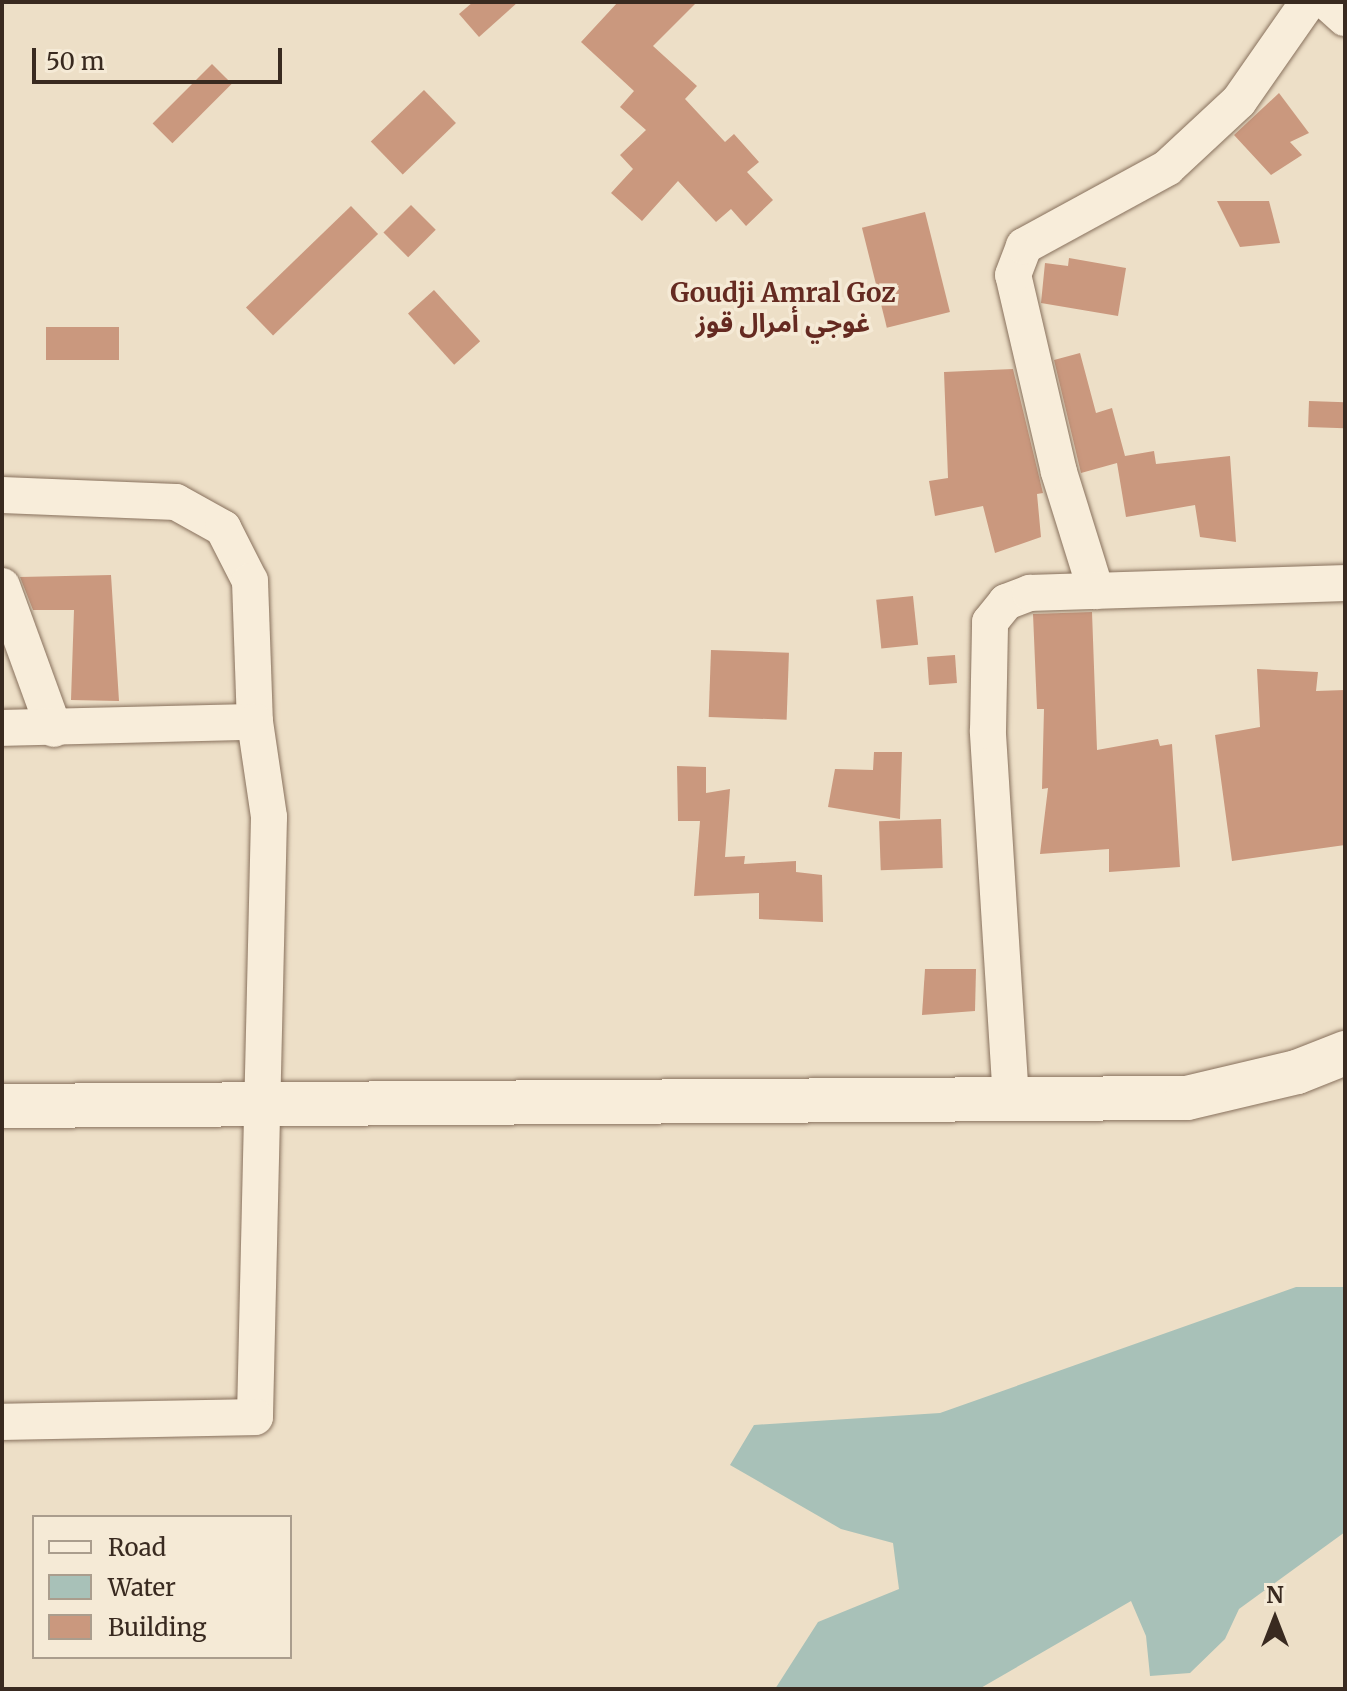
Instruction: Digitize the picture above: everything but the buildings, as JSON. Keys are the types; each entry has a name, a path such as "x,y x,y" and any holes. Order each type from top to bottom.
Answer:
{"street":[{"path":"1096,591 1059,472 1013,275 1024,246 1167,168 1239,101 1308,2"},
{"path":"1327,2 1345,18"},
{"path":"2,495 176,502 223,528 250,581 255,722 269,817 255,1417 2,1422"},
{"path":"1011,1100 988,731 990,622 1006,602 1030,593 1345,583"},
{"path":"2,586 54,729"},
{"path":"2,728 255,722"},
{"path":"2,1106 1187,1098 1297,1072 1345,1053"}],"water":[{"path":"1296,1287 1345,1287 1345,1532 1239,1609 1225,1639 1190,1673 1150,1676 1146,1636 1131,1601 979,1689 775,1689 818,1622 899,1589 893,1543 841,1529 730,1465 754,1425 940,1413"}],"district":[{"name":"Goudji Amral Goz غوجي أمرال قوز","path":"783,308"}]}
